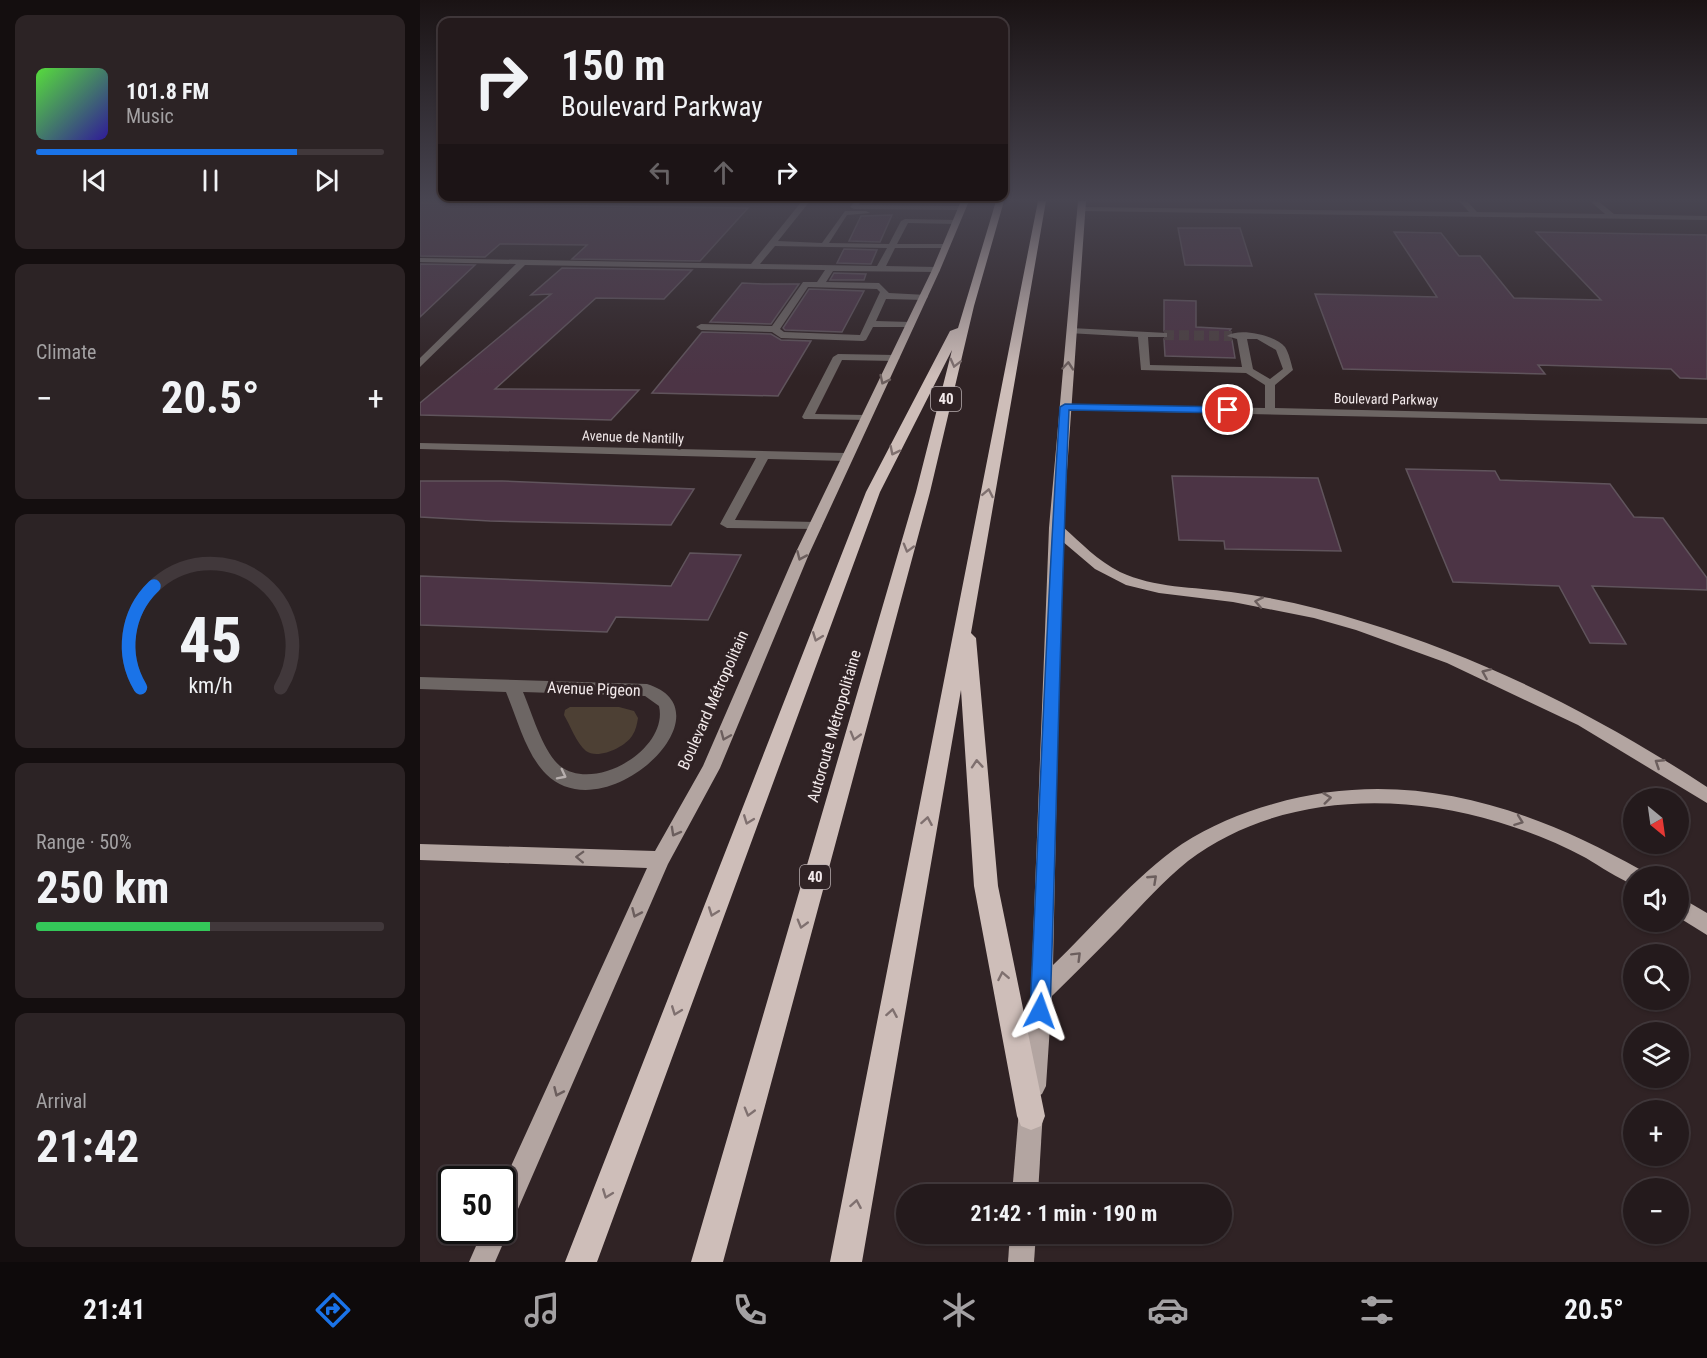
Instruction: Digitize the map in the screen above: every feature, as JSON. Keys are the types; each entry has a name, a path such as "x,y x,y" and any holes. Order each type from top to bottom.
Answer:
{"highway":[{"name":"Autoroute Métropolitaine","path":"706,1262 923,492 983,260"},
{"path":"846,1262 1031,260"},
{"path":"581,1262 873,492 969,306"},
{"path":"965,612 986,886 1031,1116"}],"main road":[{"name":"Boulevard Métropolitain","path":"516,1184 660,860 711,768 846,457 940,260"},
{"path":"1026,1184 1042,991 1056,528 1077,260"},
{"path":"1056,528 1097,564 1141,584 1233,597 1317,614 1405,640 1448,657 1585,719 1634,747 1707,796"},
{"path":"1042,991 1156,876 1183,854 1214,835 1246,820 1306,801 1366,794 1439,800 1476,808 1549,832 1623,870"},
{"path":"420,852 660,860"},
{"path":"1689,913 1707,925"},
{"path":"482,1262 490,1244"},
{"path":"1021,1262 1022,1244"}],"street":[{"path":"420,260 754,266 819,260"},
{"path":"754,266 759,260"},
{"path":"820,285 828,260"},
{"path":"833,260 880,268 936,270"},
{"path":"880,268 884,260"},
{"path":"420,364 523,262"},
{"path":"701,327 775,329 781,336 864,338 885,292 879,286 806,284 775,329"},
{"path":"884,296 924,297"},
{"path":"870,324 911,325"},
{"path":"1071,331 1164,334"},
{"path":"1143,334 1145,368 1248,370 1270,384"},
{"path":"1248,370 1237,336 1259,336 1280,348 1288,370 1270,384"},
{"path":"865,418 808,417 838,357 895,358"},
{"path":"1270,384 1270,411"},
{"name":"Boulevard Parkway","path":"1065,407 1707,421"},
{"name":"Avenue de Nantilly","path":"420,446 846,457"},
{"path":"763,456 727,524 815,526"},
{"name":"Avenue Pigeon","path":"420,683 647,690 666,703 669,712 667,724 656,748 632,768 613,776 580,782 554,771 545,760 512,686"}],"shaded area":[{"path":"570,707 619,707 634,711 638,718 636,727 629,740 618,748 604,753 591,753 580,744 564,715 565,710"}],"building":[{"path":"629,260 701,260 700,261"},
{"path":"839,260 873,260 871,264 837,263"},
{"path":"1184,260 1250,260 1252,266 1185,265"},
{"path":"1412,260 1483,260 1514,298 1601,300 1563,260 1707,260 1707,379 1680,378 1671,369 1538,365 1545,374 1343,369 1315,294 1437,297"},
{"path":"420,264 475,265 420,317"},
{"path":"562,268 692,270 664,299 596,298 495,389 639,390 611,420 420,415 420,403 551,294 531,295"},
{"path":"834,273 866,274 864,280 830,280"},
{"path":"742,283 799,284 771,324 710,322"},
{"path":"809,289 864,291 842,332 785,330 783,328"},
{"path":"1164,300 1196,301 1196,327 1231,329 1225,337 1232,340 1235,358 1165,356 1164,339 1169,339 1169,333 1164,331"},
{"path":"702,332 771,334 781,340 811,341 778,396 652,393"},
{"path":"1406,469 1495,471 1500,480 1610,484 1634,517 1663,518 1707,578 1707,590 1592,586 1626,644 1590,643 1559,586 1453,582"},
{"path":"1172,476 1318,478 1341,551 1225,549 1224,541 1179,540"},
{"path":"420,481 502,481 694,489 671,525 490,521 420,517"},
{"path":"690,553 741,555 708,620 616,617 607,632 420,625 420,576 671,586"}],"tunnel":[{"path":"1164,335 1232,336"}],"route":[{"path":"1040,1011 1053,699 1056,528 1065,407 1228,410"}]}
